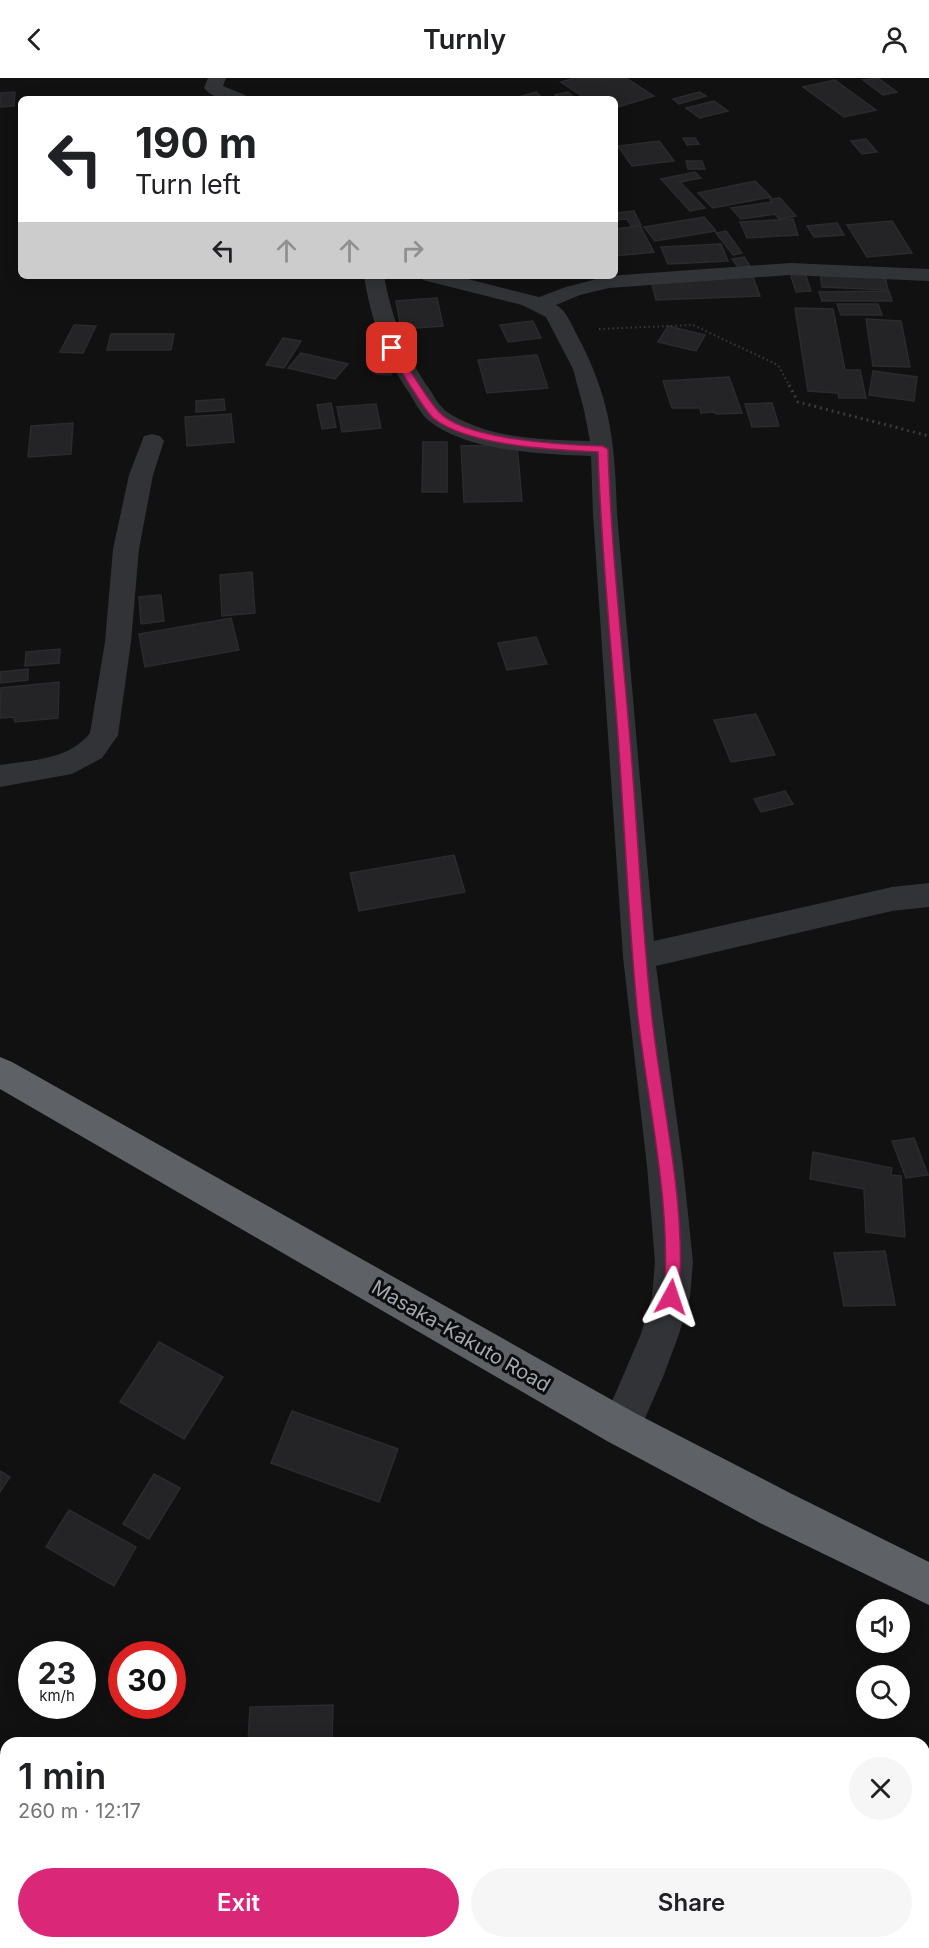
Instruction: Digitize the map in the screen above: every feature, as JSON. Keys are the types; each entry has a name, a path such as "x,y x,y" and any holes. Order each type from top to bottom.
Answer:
{"highway":[{"name":"Masaka-Kakuto Road","path":"0,1072 621,1427 774,1508 929,1584"}],"street":[{"path":"217,78 213,88 231,96"},
{"path":"540,304 573,291 609,282 790,269 929,275"},
{"path":"375,279 380,309 392,348 436,415 461,428 487,437 552,447 603,449"},
{"path":"442,279 540,304 555,313 584,369 603,449 605,514 639,957 665,1166 674,1262 671,1297 660,1334 644,1377 621,1427"},
{"path":"0,776 63,766 92,751 104,735 118,642 126,549 141,476 152,441"},
{"path":"639,957 892,899 929,894"}],"path":[{"path":"565,330 693,325 778,365 798,402 929,436"}],"building":[{"path":"575,78 626,78 654,96 618,107 618,96 582,96 561,82"},
{"path":"878,78 897,92 883,95 863,80"},
{"path":"835,80 876,110 844,117 803,87"},
{"path":"15,92 14,106 0,107 0,93"},
{"path":"536,92 541,96 522,96"},
{"path":"568,92 573,96 556,96"},
{"path":"699,92 706,96 679,104 673,99"},
{"path":"714,101 728,111 700,118 686,108"},
{"path":"683,138 695,138 699,144 687,145"},
{"path":"866,139 877,152 862,154 851,141"},
{"path":"659,141 674,161 632,166 618,146"},
{"path":"686,161 702,161 705,169 688,169"},
{"path":"695,172 701,178 680,182 705,208 690,211 661,179"},
{"path":"755,181 771,197 713,208 698,193"},
{"path":"780,198 796,216 779,219 775,214 741,219 731,208 772,202 770,199"},
{"path":"634,211 641,225 631,226 627,219 618,220 618,213"},
{"path":"704,217 716,231 655,241 644,227"},
{"path":"793,219 798,235 747,238 740,222"},
{"path":"892,221 912,253 867,257 847,225"},
{"path":"837,223 844,235 814,237 807,226"},
{"path":"640,226 654,252 618,256 618,229"},
{"path":"726,231 742,253 733,255 716,233"},
{"path":"721,244 728,261 668,264 661,247"},
{"path":"744,257 750,266 738,267 732,259"},
{"path":"790,273 805,273 811,291 796,292"},
{"path":"820,274 885,277 888,290 822,287"},
{"path":"753,277 760,296 656,300 651,280"},
{"path":"889,291 892,301 822,301 819,292"},
{"path":"437,298 443,326 401,329 396,301"},
{"path":"837,304 878,304 882,315 841,315"},
{"path":"795,308 833,309 845,370 860,370 866,398 839,398 838,393 808,391"},
{"path":"866,319 901,321 910,367 873,366"},
{"path":"533,321 541,338 508,342 500,325"},
{"path":"74,325 96,326 83,353 60,352"},
{"path":"668,326 705,335 696,351 658,342"},
{"path":"111,334 174,334 171,350 107,350"},
{"path":"283,338 301,341 284,368 266,365"},
{"path":"301,353 348,364 335,379 288,368"},
{"path":"537,355 548,388 487,393 478,360"},
{"path":"379,364 393,365 391,375 376,374"},
{"path":"873,371 917,377 914,401 869,395"},
{"path":"729,377 742,413 701,413 700,408 672,408 663,381"},
{"path":"224,399 225,410 196,412 196,401"},
{"path":"331,403 336,427 322,429 317,405"},
{"path":"772,403 779,426 752,427 745,404"},
{"path":"376,404 381,428 342,432 337,407"},
{"path":"231,414 234,442 187,446 185,417"},
{"path":"73,423 71,454 28,457 31,426"},
{"path":"423,442 447,442 447,492 422,492"},
{"path":"517,445 522,501 464,502 461,446"},
{"path":"252,572 255,613 222,616 220,575"},
{"path":"161,595 164,621 141,624 139,597"},
{"path":"231,618 239,650 145,667 139,634"},
{"path":"536,637 547,664 507,670 498,643"},
{"path":"60,649 59,663 25,666 26,652"},
{"path":"28,669 28,680 0,683 0,672"},
{"path":"59,682 58,718 15,722 14,717 0,718 1,688"},
{"path":"756,714 775,755 731,762 714,720"},
{"path":"785,791 793,804 761,812 754,799"},
{"path":"454,855 465,892 359,911 350,873"},
{"path":"914,1138 928,1175 906,1178 892,1141"},
{"path":"813,1152 892,1168 891,1175 901,1176 905,1237 866,1232 864,1189 810,1179"},
{"path":"885,1251 895,1305 844,1306 834,1253"},
{"path":"159,1342 223,1377 184,1439 120,1402"},
{"path":"292,1411 398,1449 379,1502 271,1463"},
{"path":"0,1471 10,1477 0,1492"},
{"path":"154,1474 180,1488 149,1539 123,1524"},
{"path":"69,1510 136,1547 114,1586 46,1547"},
{"path":"333,1705 332,1737 248,1737 250,1707"}],"route":[{"path":"392,348 436,415 461,428 487,437 552,447 603,449 609,573 625,752 639,957 670,1206 674,1262 671,1297"}]}
